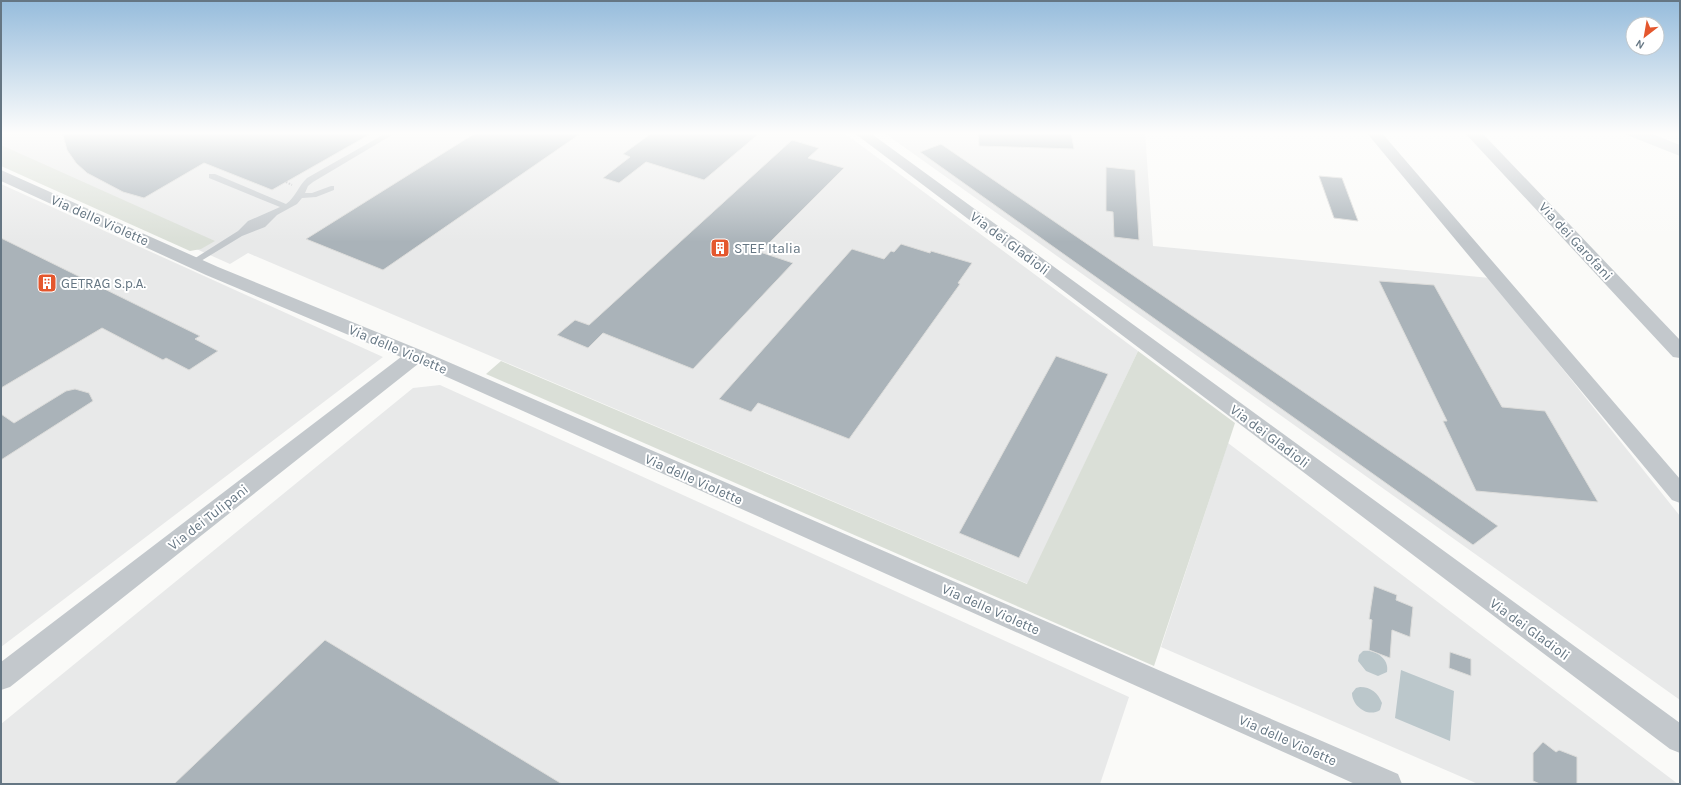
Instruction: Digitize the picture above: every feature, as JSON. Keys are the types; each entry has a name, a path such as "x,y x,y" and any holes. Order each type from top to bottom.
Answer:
{"street":[{"name":"Via dei Gladioli","path":"909,169 1680,740"},
{"path":"1404,169 1680,494"},
{"name":"Via dei Garofani","path":"1508,169 1680,352"},
{"name":"Via delle Violette","path":"1,175 193,262 416,356 1388,784"},
{"name":"Via dei Tulipani","path":"1,678 416,356"}],"lane":[{"path":"193,262 241,233 253,230 269,221 274,214 300,196 304,184 330,169"},
{"path":"212,176 286,207"},
{"path":"300,196 313,195 331,188"}],"shaded area":[{"path":"7,169 54,169 215,241 201,249 190,251"},
{"path":"16,169 892,169 1138,351 1028,584 248,253 230,264"},
{"path":"934,169 1148,169 1153,246 1490,278 1680,516 1680,700"},
{"path":"1,184 383,357 1,647"},
{"path":"1138,351 1235,423 1154,666 486,374 501,361 1027,584"},
{"path":"440,385 1129,697 1100,784 1,784 1,724 413,388"},
{"path":"1228,443 1678,784 1478,784 1161,647"},
{"path":"1363,651 1377,653 1381,656 1386,663 1387,672 1378,676 1366,671 1358,661 1359,655"},
{"path":"1401,670 1454,691 1450,741 1395,718"},
{"path":"1360,687 1371,689 1378,696 1382,703 1380,710 1371,713 1366,712 1358,706 1352,693 1356,688"}],"building":[{"path":"82,169 194,169 144,198 123,192 87,173"},
{"path":"218,169 310,169 272,190"},
{"path":"418,169 530,169 383,270 306,239"},
{"path":"615,169 637,169 619,183 603,178"},
{"path":"667,169 717,169 704,180"},
{"name":"STEF Italia","path":"761,169 843,169 760,252 793,263 693,369 603,333 588,348 557,335 575,320 589,325"},
{"path":"943,169 977,169 1498,526 1473,545"},
{"path":"1106,169 1135,170 1139,240 1114,237 1113,212 1106,211"},
{"path":"1319,176 1342,178 1358,221 1334,218"},
{"name":"GETRAG S.p.A.","path":"1,238 200,336 195,339 218,351 189,370 166,358 163,360 102,328 1,388"},
{"path":"901,244 972,263 958,283 960,284 849,439 758,403 751,412 719,399 852,249 884,259 891,251 894,252"},
{"path":"1379,281 1434,285 1502,407 1545,411 1598,502 1476,491 1443,421 1447,421"},
{"path":"1056,356 1108,374 1019,558 959,533"},
{"path":"75,389 89,393 93,401 1,460 1,414 14,423 66,391"},
{"path":"1374,586 1397,595 1396,600 1413,607 1410,637 1392,630 1390,658 1369,650 1372,620 1369,619"},
{"path":"325,640 562,784 174,784"},
{"path":"1450,652 1471,659 1471,676 1449,668"},
{"path":"1543,742 1556,752 1559,750 1577,757 1577,784 1540,784 1533,781 1533,753"}],"place":[{"name":"STEF Italia","path":"720,248"},
{"name":"GETRAG S.p.A.","path":"47,283"}]}
